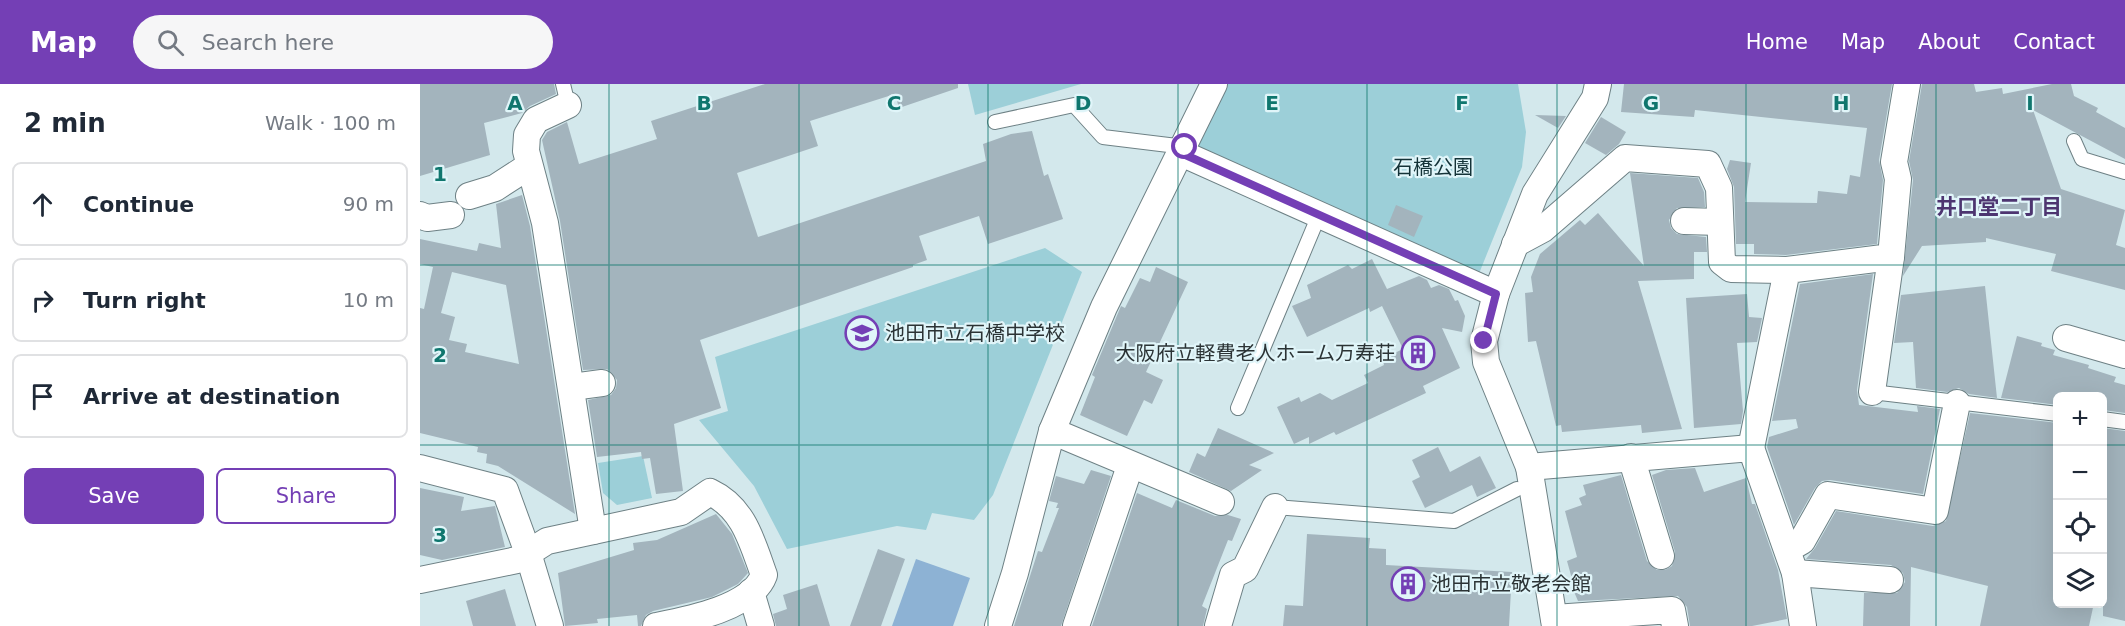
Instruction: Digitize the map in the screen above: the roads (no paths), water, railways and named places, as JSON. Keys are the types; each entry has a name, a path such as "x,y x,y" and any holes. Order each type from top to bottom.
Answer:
{"street":[{"path":"998,626 1015,573 1052,431 1104,307 1214,84"},
{"path":"1599,84 1595,98 1535,194 1496,294 1484,341 1486,362 1529,467 1554,622 1672,610 1675,626"},
{"path":"1872,392 1891,257 1898,179 1894,162 1907,84"},
{"path":"566,95 536,120 527,135 526,151 545,223 593,531"},
{"path":"1183,150 1319,215 1496,294"},
{"path":"1515,244 1543,229 1625,158 1708,164 1719,188 1722,262 1731,269 1787,270 1891,257"},
{"path":"469,196 495,188 529,166"},
{"path":"420,215 427,218 451,215"},
{"path":"1684,221 1720,222"},
{"path":"1787,270 1751,448 1796,573 1803,626"},
{"path":"2066,338 2112,358"},
{"path":"572,387 602,383"},
{"path":"1788,549 1802,541 1828,495 1935,511 1957,403"},
{"path":"1052,431 1130,466 1221,502"},
{"path":"1529,467 1631,456 1751,448"},
{"path":"1631,456 1661,556"},
{"path":"1076,626 1130,466"},
{"path":"420,468 505,490 528,553 550,626"},
{"path":"420,580 517,560 547,541 681,512 710,492 725,499 739,514 750,535 764,575 761,584 721,610 656,626"},
{"path":"1218,626 1233,575 1245,569 1275,507"},
{"path":"1796,573 1890,580"},
{"path":"751,592 761,626"}],"lane":[{"path":"995,122 1074,105 1103,137 1183,150"},
{"path":"2074,141 2082,159 2125,172"},
{"path":"451,215 469,196"},
{"path":"1238,408 1319,215"},
{"path":"1872,392 2053,413"},
{"path":"2107,420 2125,422"},
{"path":"1275,507 1454,521 1517,489"}],"place":[{"name":"池田市立石橋中学校","path":"862,333"},
{"name":"大阪府立軽費老人ホーム万寿荘","path":"1418,353"},
{"name":"池田市立敬老会館","path":"1408,584"}],"district":[{"name":"井口堂二丁目","path":"1999,207"}],"park label":[{"name":"石橋公園","path":"1433,167"}]}
